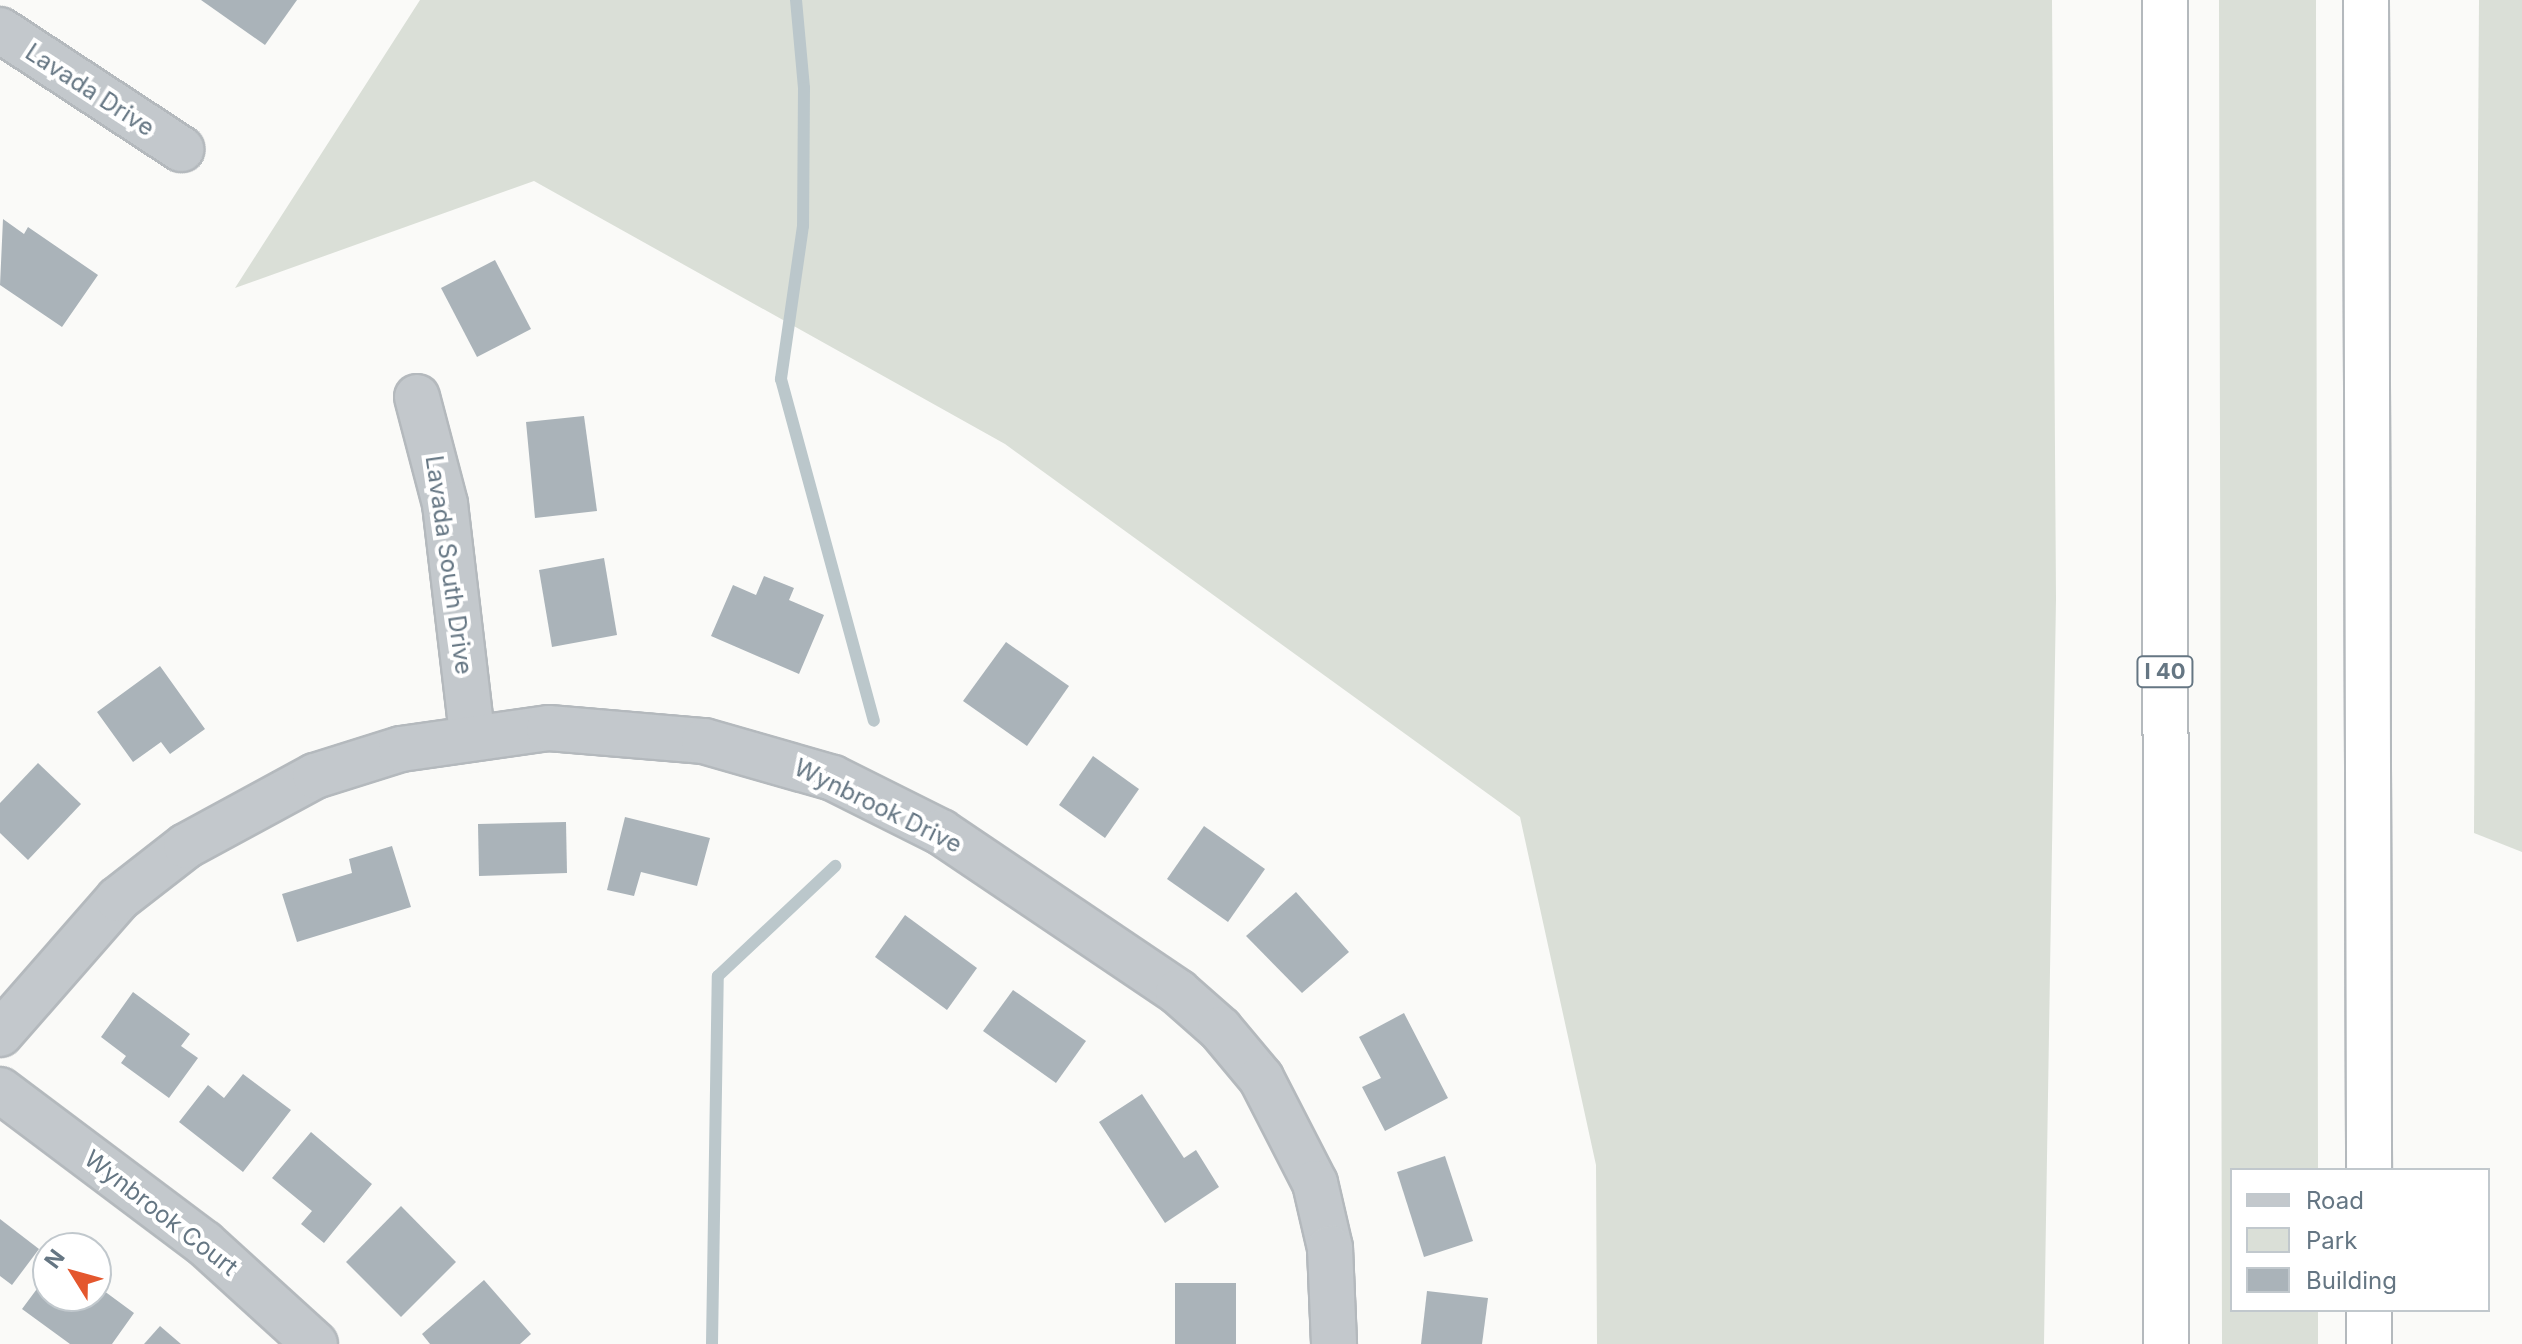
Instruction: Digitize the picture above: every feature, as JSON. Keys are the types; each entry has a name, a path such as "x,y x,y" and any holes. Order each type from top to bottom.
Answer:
{"highway":[{"name":"I 40","path":"2165,0 2166,1344"},
{"path":"2366,0 2369,1168"},
{"path":"2369,1312 2369,1344"}],"street":[{"name":"Lavada Drive","path":"0,30 181,149"},
{"name":"Lavada South Drive","path":"417,397 445,504 472,735"},
{"name":"Wynbrook Drive","path":"0,1034 58,958 186,846 315,776 472,735 628,730 788,762 941,832 1178,992 1231,1041 1290,1125 1330,1248 1334,1344"},
{"name":"Wynbrook Court","path":"0,1090 204,1243 315,1344"}],"green space":[{"path":"420,0 2052,0 2056,599 2044,1344 1597,1344 1596,1165 1520,817 1005,444 534,181 235,288"},
{"path":"2219,0 2316,0 2318,1168 2230,1168 2230,1312 2318,1312 2318,1344 2222,1344"},
{"path":"2479,0 2522,0 2522,852 2474,833"}],"building":[{"path":"201,0 297,0 265,45"},
{"path":"3,219 24,234 28,227 98,275 62,327 0,285"},
{"path":"495,260 531,329 477,357 441,288"},
{"path":"584,416 597,511 535,518 526,422"},
{"path":"604,558 617,635 552,647 539,570"},
{"path":"764,576 794,588 789,600 824,615 799,674 711,636 733,585 756,595"},
{"path":"1006,642 1069,686 1027,746 963,701"},
{"path":"160,666 205,729 170,754 161,742 133,762 97,712"},
{"path":"1093,756 1139,789 1105,838 1059,805"},
{"path":"38,763 81,804 28,860 0,833 0,803"},
{"path":"625,817 710,838 697,886 641,872 634,896 607,890"},
{"path":"566,822 567,873 479,876 478,824"},
{"path":"1204,826 1265,869 1228,922 1167,879"},
{"path":"392,846 411,907 297,942 282,894 352,873 349,859"},
{"path":"1296,892 1349,952 1302,993 1246,936"},
{"path":"905,915 977,968 947,1010 875,957"},
{"path":"1013,990 1086,1041 1056,1083 983,1031"},
{"path":"133,992 190,1034 181,1046 198,1058 169,1098 121,1063 126,1056 101,1037"},
{"path":"1404,1013 1448,1098 1385,1131 1362,1087 1381,1078 1359,1037"},
{"path":"243,1074 291,1110 243,1172 179,1122 208,1085 224,1098"},
{"path":"1142,1094 1184,1158 1196,1150 1219,1187 1165,1223 1099,1122"},
{"path":"311,1132 372,1184 324,1243 301,1224 312,1211 272,1178"},
{"path":"1445,1156 1473,1241 1424,1257 1397,1172"},
{"path":"401,1206 456,1262 401,1317 346,1262"},
{"path":"0,1219 32,1244 32,1258 12,1285 0,1276"},
{"path":"484,1280 531,1334 520,1344 430,1344 422,1334"},
{"path":"1175,1283 1236,1283 1236,1344 1175,1344"},
{"path":"1427,1291 1488,1298 1482,1344 1421,1344"},
{"path":"32,1296 32,1312 112,1312 112,1297 134,1313 112,1344 70,1344 22,1309"},
{"path":"160,1326 181,1344 144,1344"}],"waterway":[{"path":"796,0 804,88 803,226 781,379 874,721"},
{"path":"712,1344 718,976 835,866"}]}
